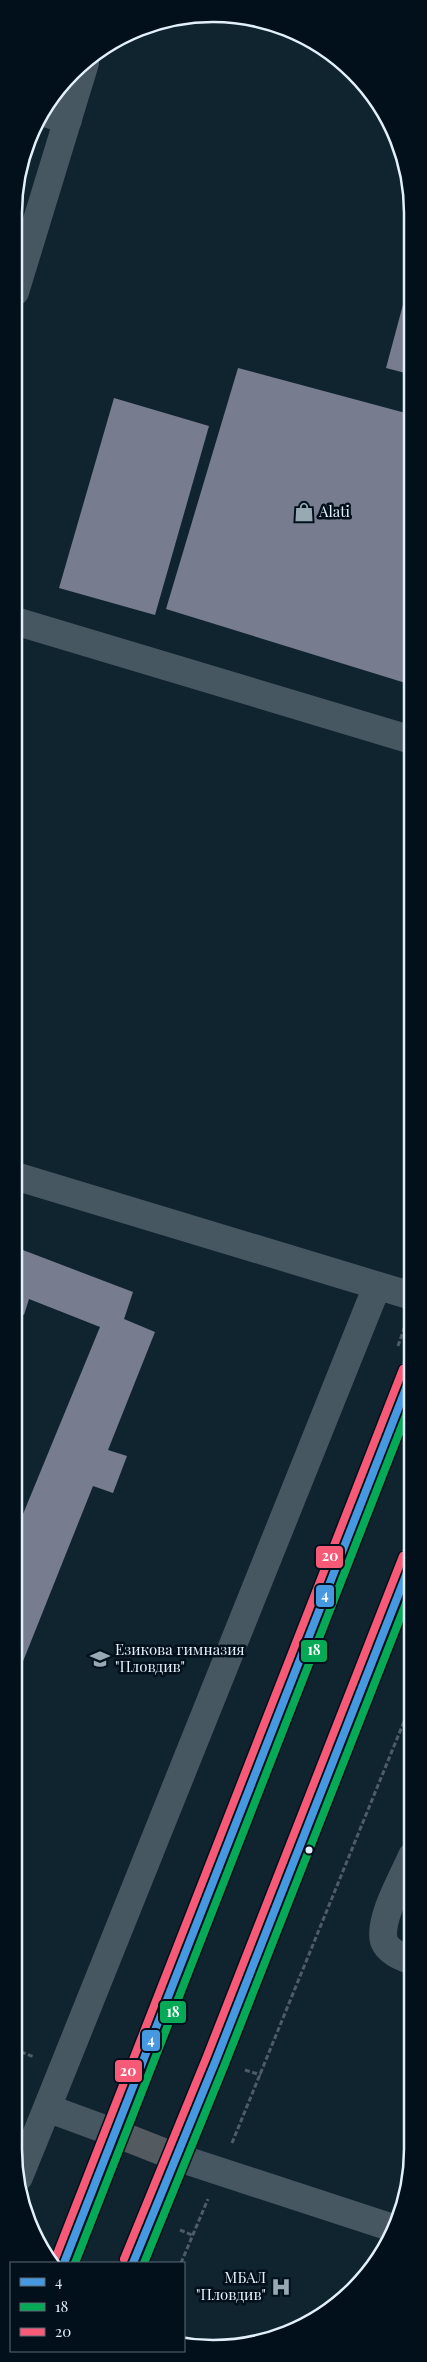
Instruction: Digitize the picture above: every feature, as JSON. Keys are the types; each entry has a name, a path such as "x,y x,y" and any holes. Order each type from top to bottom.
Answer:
{"main road":[{"path":"64,2262 404,1393"},
{"path":"133,2262 404,1580"},
{"path":"115,2133 176,2157"}],"street":[{"path":"22,269 81,75"},
{"path":"50,115 68,120"},
{"path":"22,623 404,738"},
{"path":"22,1178 404,1294"},
{"path":"24,2168 377,1286"},
{"path":"404,1875 383,1925 384,1942 398,1956 404,1958"},
{"path":"47,2108 115,2133"},
{"path":"176,2157 220,2173 388,2226"}],"path":[{"path":"181,2262 220,2173 404,1722"}],"building":[{"path":"404,301 404,373 386,368"},
{"name":"Alati","path":"238,368 404,413 404,683 166,609"},
{"path":"114,398 209,426 155,615 59,588"},
{"path":"22,1250 133,1292 124,1319 155,1332 108,1450 127,1456 113,1493 93,1486 22,1664 22,1517 100,1327 29,1299 24,1315 22,1314"}],"transit line":[{"name":"20","path":"56,2256 403,1369"},
{"name":"4","path":"64,2262 404,1393"},
{"name":"18","path":"75,2262 404,1420"},
{"name":"20","path":"124,2259 207,2056 403,1556"},
{"name":"4","path":"133,2262 216,2060 404,1580"},
{"name":"18","path":"144,2262 225,2064 404,1608"}],"place":[{"name":"Alati","path":"304,512"},
{"name":"Езикова гимназия \"Пловдив\"","path":"100,1659"},
{"name":"МБАЛ \"Пловдив\"","path":"281,2287"}]}
